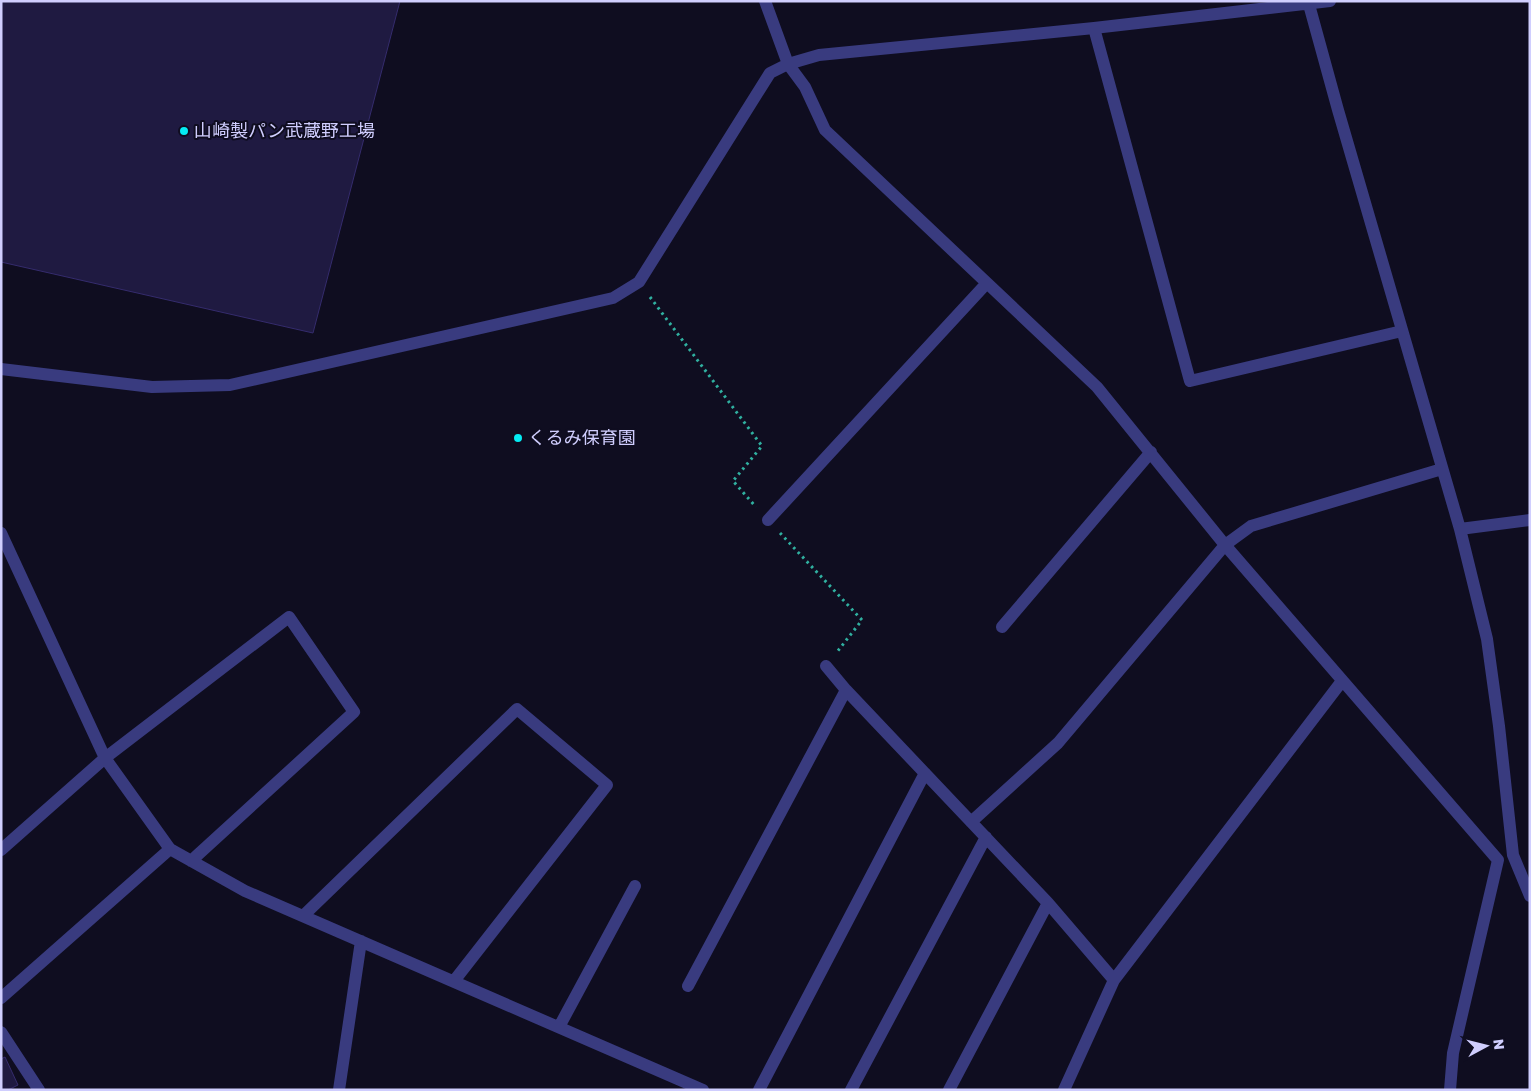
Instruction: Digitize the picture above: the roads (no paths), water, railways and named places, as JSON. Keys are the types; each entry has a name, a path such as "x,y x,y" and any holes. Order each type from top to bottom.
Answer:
{"street":[{"path":"765,1 788,64 805,87 825,130 1097,387 1225,545 1498,860"},
{"path":"1,369 152,388 230,385 613,298 639,282 770,73 788,64 819,55 1094,28 1308,2 1330,1"},
{"path":"1308,2 1460,529 1487,639 1500,726 1513,855 1530,896"},
{"path":"1094,28 1190,381 1402,331"},
{"path":"768,520 986,284"},
{"path":"1002,627 1151,452"},
{"path":"971,822 1058,743 1225,545 1251,526 1442,469"},
{"path":"1460,529 1530,520"},
{"path":"1,533 105,758 170,849 246,891 703,1090"},
{"path":"1,850 105,758 289,617 354,712 191,861"},
{"path":"826,666 846,690 1048,903 1114,980"},
{"path":"1064,1090 1114,980 1342,681"},
{"path":"688,986 846,690"},
{"path":"303,916 517,709 607,785 454,982"},
{"path":"759,1090 925,773"},
{"path":"851,1090 986,837"},
{"path":"1,998 170,849"},
{"path":"1498,860 1513,855"},
{"path":"1450,1090 1453,1053 1498,860"},
{"path":"558,1027 635,886"},
{"path":"949,1090 1048,903"},
{"path":"339,1090 362,942"},
{"path":"3,1038 39,1090"}],"place":[{"name":"山崎製パン武蔵野工場","path":"184,131"},
{"name":"くるみ保育園","path":"518,438"}]}
